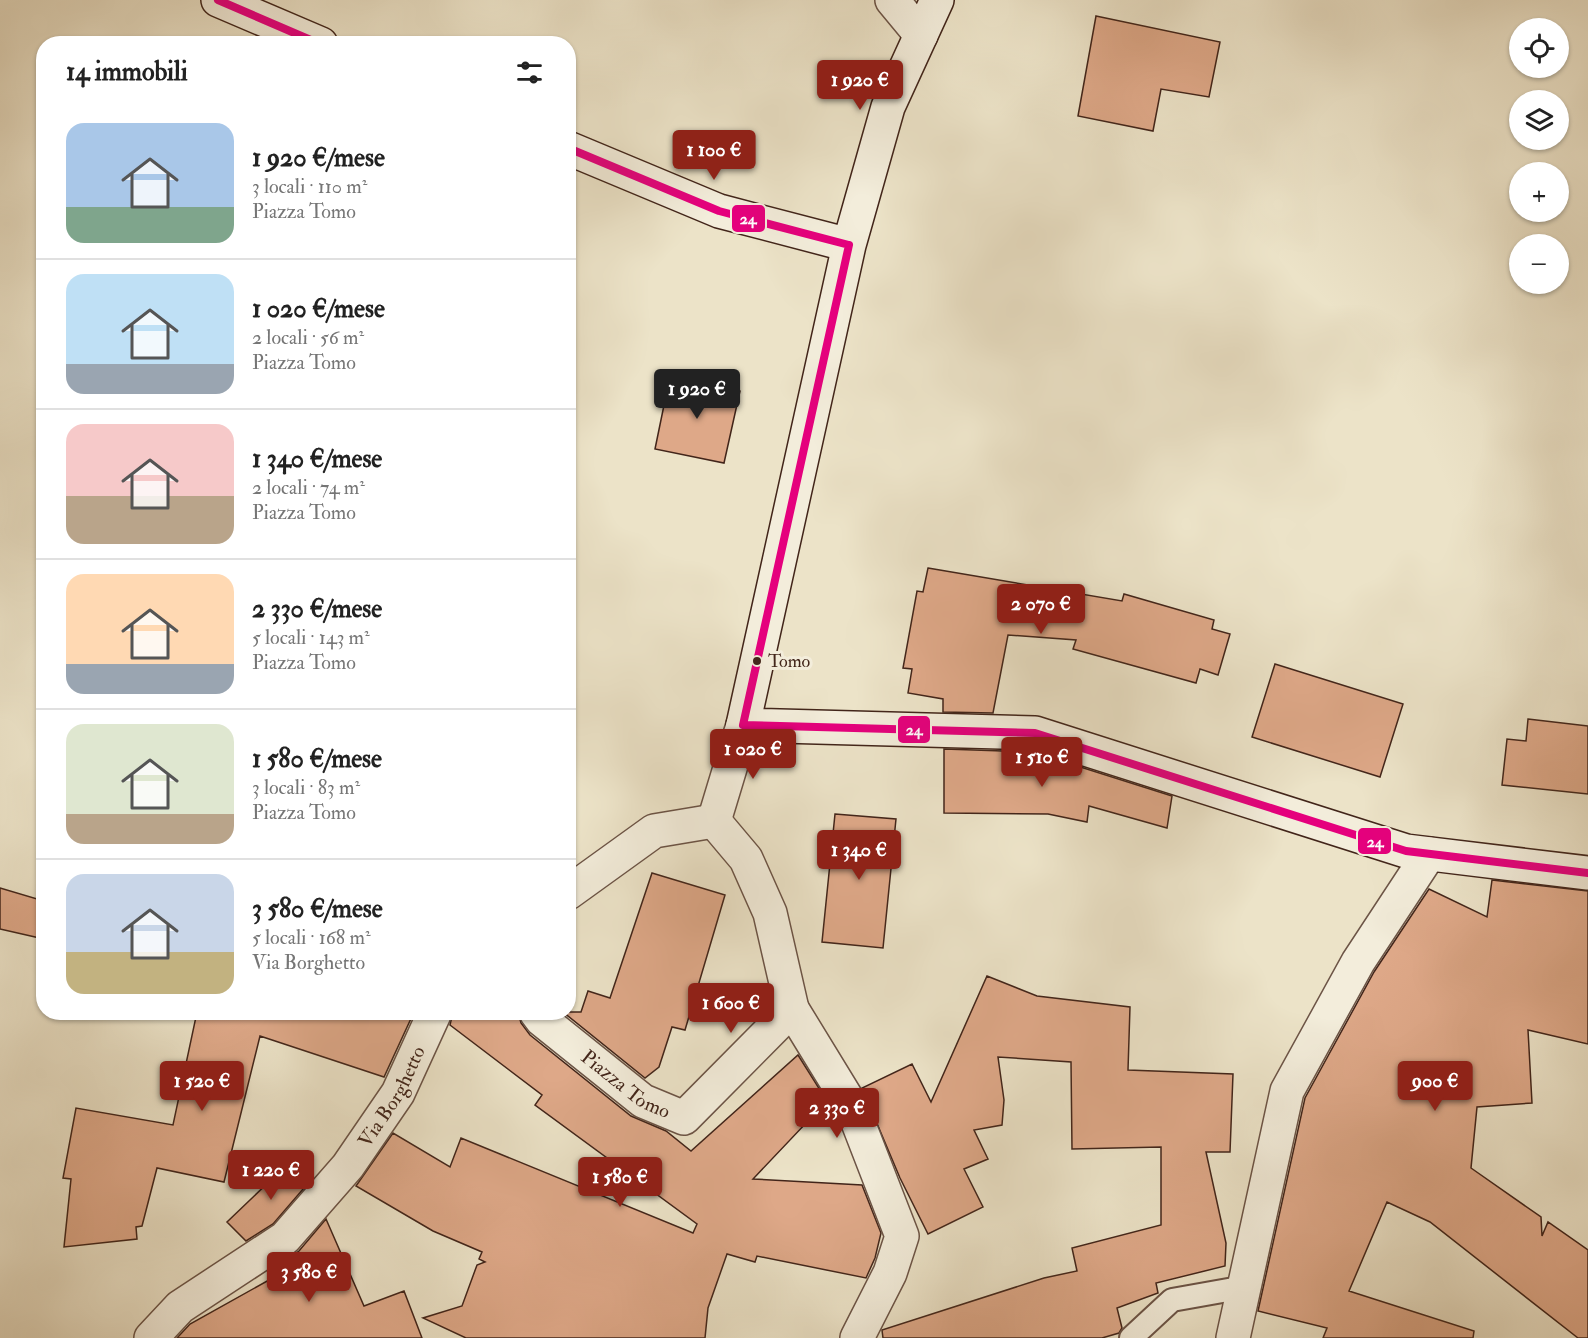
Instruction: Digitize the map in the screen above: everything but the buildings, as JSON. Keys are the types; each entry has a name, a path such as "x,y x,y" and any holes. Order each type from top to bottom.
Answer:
{"street":[{"path":"218,0 302,36"},
{"path":"892,0 921,35"},
{"path":"714,821 743,725 849,245 888,107 937,0"},
{"path":"576,151 719,211 849,245"},
{"path":"743,725 1035,733 1406,851 1588,873"},
{"path":"576,886 654,831 714,821"},
{"path":"714,821 746,859 770,913 792,1009 852,1107 902,1236 890,1274 857,1338"},
{"path":"1233,1338 1287,1091 1358,962 1429,854"},
{"name":"Piazza Tomo","path":"542,1020 643,1101 684,1118 792,1009"},
{"name":"Via Borghetto","path":"151,1338 180,1307 285,1238 348,1166 398,1093 431,1020"}],"lane":[{"path":"1131,1338 1172,1300 1245,1287"}],"transit line":[{"name":"24","path":"218,0 301,36"},
{"name":"24","path":"576,151 719,211 849,245"},
{"name":"24","path":"743,725 849,245"},
{"name":"24","path":"743,725 1035,733 1406,851 1588,873"}],"place":[{"name":"Tomo","path":"757,661"}]}
